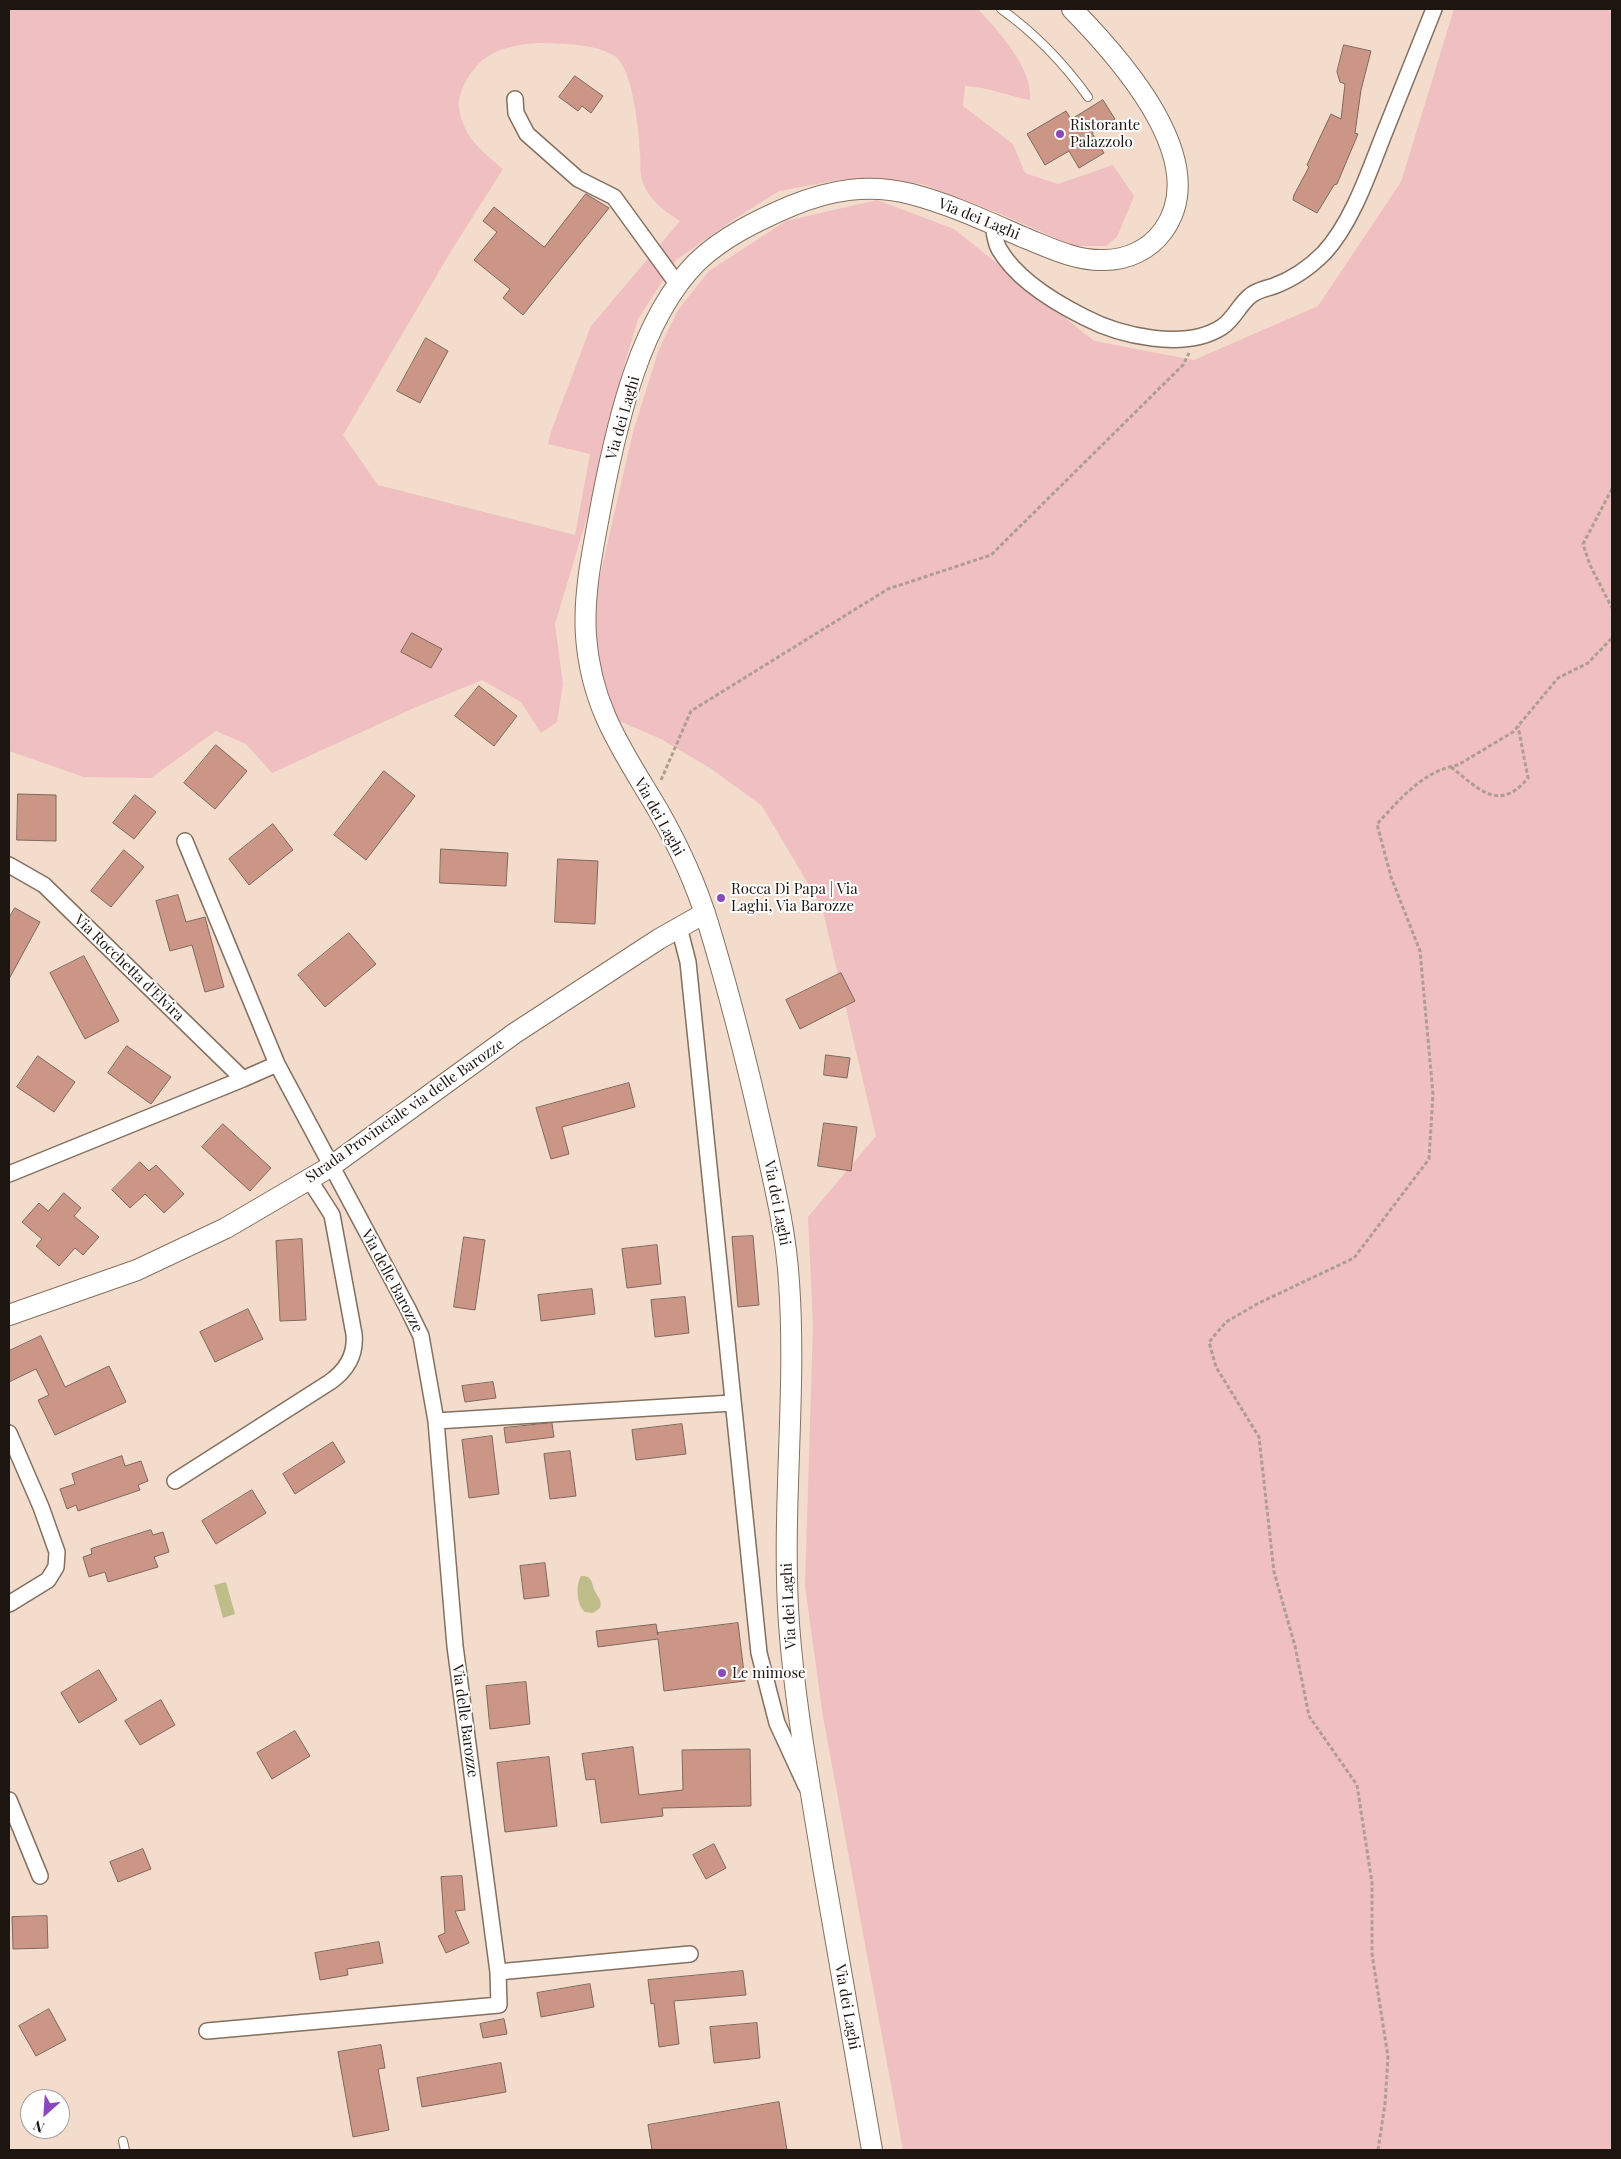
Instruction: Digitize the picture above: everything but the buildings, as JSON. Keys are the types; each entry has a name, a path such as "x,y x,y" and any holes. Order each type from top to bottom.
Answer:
{"main road":[{"name":"Via dei Laghi","path":"872,2150 811,1797 796,1694 788,1620 787,1570 792,1342 786,1246 746,1061 705,913 681,854 653,802 621,750 604,713 588,657 585,605 590,566 604,494 626,404 647,343 658,319 678,285 705,255 733,235 802,201 840,191 864,188 900,192 928,199 1073,256 1111,260 1131,256 1146,248 1163,231 1174,208 1178,190 1176,163 1159,119 1111,54 1072,9"},
{"name":"Strada Provinciale via delle Barozze","path":"9,1315 137,1270 226,1228 330,1167 515,1033 679,927 705,913"}],"street":[{"path":"992,224 999,249 1015,269 1040,290 1078,314 1109,328 1134,335 1157,338 1197,337 1223,326 1243,303 1255,293 1285,281 1307,268 1335,239 1368,175 1434,9"},
{"path":"515,100 516,113 527,134 555,161 578,179 614,196 678,285"},
{"path":"185,841 276,1064 330,1167"},
{"name":"Via Rocchetta d'Elvira","path":"9,865 44,885 243,1079"},
{"path":"679,927 688,962 754,1610 765,1681 781,1734 811,1797"},
{"path":"9,1174 276,1064"},
{"name":"Via delle Barozze","path":"207,2031 499,2005 498,1972 455,1646 436,1421 421,1336 330,1167"},
{"path":"175,1481 330,1382 342,1373 350,1360 355,1346 354,1334 332,1215 309,1179"},
{"path":"436,1421 732,1403"},
{"path":"9,1433 41,1506 57,1552 56,1567 48,1580 9,1604"},
{"path":"9,1800 40,1876"},
{"path":"498,1972 690,1954"}],"lane":[{"path":"1001,9 1040,39 1070,72 1088,97"},
{"path":"123,2140 125,2150"}],"path":[{"path":"653,802 691,711 888,589 991,556 1183,365 1197,337"},
{"path":"1612,489 1583,544 1590,565 1612,608"},
{"path":"1378,2150 1385,2104 1388,2057 1372,1954 1372,1883 1357,1785 1309,1716 1295,1646 1274,1572 1259,1437 1216,1367 1209,1342 1226,1322 1259,1303 1354,1258 1429,1159 1433,1094 1420,952 1392,878 1377,824 1413,785 1458,765 1514,732 1558,678 1588,663 1612,638"},
{"path":"1605,645 1612,646"},
{"path":"1451,767 1478,788 1498,797 1516,792 1528,778 1518,726"}],"shaded area":[{"path":"9,9 978,9 1004,39 1020,63 1026,76 1030,100 982,88 965,86 963,106 1013,144 1025,173 1058,184 1113,165 1134,196 1117,237 1106,246 1074,246 996,212 922,184 880,179 845,179 779,191 733,220 676,260 638,319 615,397 588,514 555,624 563,684 557,722 541,733 521,702 482,680 414,708 272,773 246,744 216,731 151,778 84,777 9,751","holes":["538,43 596,48 613,55 620,61 626,72 634,100 643,183 649,195 658,205 680,221 591,326 552,429 548,444 590,454 575,535 378,485 343,435 451,251 503,169 484,153 468,134 460,114 459,105 460,95 465,83 477,66 493,54 505,48"]},
{"path":"1454,9 1612,9 1612,2150 903,2150 823,1717 805,1586 813,1326 808,1217 876,1136 822,907 762,806 713,770 661,739 617,720 595,651 597,589 633,432 659,349 678,310 709,271 786,221 877,200 954,229 1094,341 1194,360 1318,306 1401,182"},
{"path":"581,1576 588,1577 592,1581 600,1601 600,1608 593,1613 585,1612 580,1605 578,1585"},
{"path":"226,1582 235,1614 223,1618 214,1585"}],"place":[{"name":"Ristorante Palazzolo","path":"1060,134"},
{"name":"Rocca Di Papa | Via Laghi, Via Barozze","path":"721,898"},
{"name":"Le mimose","path":"722,1673"}]}
